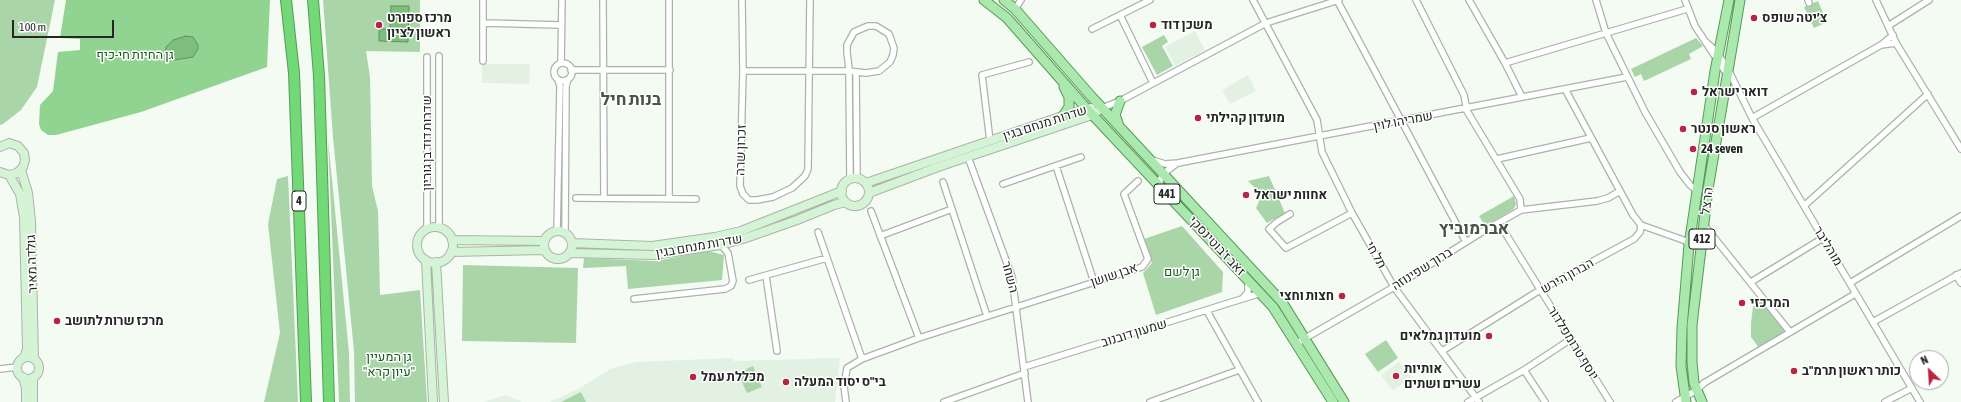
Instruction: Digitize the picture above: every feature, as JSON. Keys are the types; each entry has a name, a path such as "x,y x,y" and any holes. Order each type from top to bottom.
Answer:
{"highway":[{"name":"4","path":"286,0 294,73 306,402"},
{"name":"4","path":"313,0 319,76 329,402"}],"main road":[{"name":"זאב ז'בוטינסקי","path":"984,0 1007,18 1089,111 1273,306 1301,341 1344,402"},
{"name":"זאב ז'בוטינסקי","path":"1004,0 1015,9 1102,108 1152,160 1282,302 1332,402"},
{"name":"הרצל","path":"1686,399 1681,366 1682,328 1689,245 1717,58 1729,0"},
{"name":"הרצל","path":"1702,402 1694,383 1692,362 1692,325 1708,189 1740,0"},
{"path":"1059,77 1069,97 1069,107 1063,116"},
{"path":"1119,126 1115,115 1120,101"}],"street":[{"path":"483,61 484,0"},
{"path":"561,232 549,234 544,241 544,250 550,257 558,260 570,253 572,243 561,232 560,86 554,75 554,69 561,63 562,0"},
{"path":"603,0 604,198"},
{"path":"669,0 669,199"},
{"path":"742,0 743,71 849,70 856,72 879,71 890,62 894,48 892,39 883,29 868,26 854,32 847,45 849,70 854,179"},
{"path":"809,71 810,0"},
{"path":"1015,9 1021,0"},
{"path":"1092,29 1150,0"},
{"name":"תל חי","path":"1254,0 1317,120 1322,152 1352,213 1394,286 1477,400"},
{"path":"1102,108 1120,101 1266,23 1338,0 1466,242"},
{"path":"1416,0 1464,95 1466,108 1520,199 1521,210"},
{"path":"1469,0 1505,63 1522,97"},
{"path":"1596,0 1606,33 1645,112 1683,176 1697,186 1708,189"},
{"name":"מוהליבר","path":"1685,0 1687,9 1695,26 1727,71 1752,118 1909,383"},
{"path":"1876,0 1896,43 1961,149"},
{"path":"1888,26 1929,0"},
{"path":"1505,63 1687,9"},
{"path":"1120,15 1153,83"},
{"path":"1885,19 1895,21"},
{"path":"483,23 561,25"},
{"path":"1752,118 1881,45 1893,35"},
{"path":"1706,42 1716,45 1721,40"},
{"path":"1881,45 1896,43"},
{"name":"שדרות דוד בן גוריון","path":"439,227 440,56"},
{"name":"שדרות דוד בן גוריון","path":"427,57 427,229"},
{"path":"990,141 982,75 1029,62"},
{"path":"561,63 569,65 572,70"},
{"path":"572,70 670,70"},
{"path":"561,232 566,86 572,70"},
{"name":"זכרון שרה","path":"743,71 740,186 743,194 749,200 773,197 792,188 805,176 808,169 809,71"},
{"path":"854,179 856,72"},
{"name":"שמריהו לוין","path":"1152,160 1165,164 1178,163 1627,77"},
{"path":"558,80 568,79"},
{"path":"1565,89 1632,215 1641,225 1686,241 1689,245"},
{"path":"1804,206 1928,94"},
{"name":"שדרות מנחם בגין","path":"866,183 1063,116 1102,108"},
{"name":"שדרות מנחם בגין","path":"869,193 1089,111"},
{"path":"1496,159 1591,138"},
{"path":"0,147 14,144 22,149 25,160 21,170 17,173 8,175 0,172"},
{"name":"השחר","path":"968,157 1012,277 1017,306 1028,402"},
{"path":"1003,184 1081,157"},
{"name":"שמריהו לוין","path":"1164,173 1178,163"},
{"path":"1056,166 1094,282"},
{"name":"גולדה מאיר","path":"21,170 28,193 31,221 34,359 39,368 38,372 33,378 33,402"},
{"path":"1160,186 1160,180 1164,173"},
{"name":"גולדה מאיר","path":"8,175 20,194 24,217 27,349 24,358 18,367"},
{"path":"1683,176 1697,186 1708,189"},
{"path":"854,179 866,183 869,193 867,199 861,204 853,205 846,202 842,191 844,184 854,179"},
{"name":"אבן שושן","path":"846,402 844,386 847,368 862,359 919,338 1142,267 1148,259 1124,194 1138,181"},
{"path":"943,182 987,316"},
{"name":"שדרות מנחם בגין","path":"572,243 652,246 714,237 741,231 830,198 842,191"},
{"name":"ברוך שפינוזה","path":"1301,341 1521,210 1597,201 1608,198 1620,191"},
{"path":"576,198 696,199"},
{"name":"שדרות מנחם בגין","path":"570,253 654,255 721,245 846,202"},
{"path":"880,236 952,209"},
{"path":"871,211 919,338"},
{"path":"1290,214 1269,229 1286,248 1352,213"},
{"path":"1850,283 1961,216"},
{"name":"יוסף טרומפלדור","path":"1499,223 1610,402"},
{"path":"1704,224 1752,282 1790,332"},
{"name":"הברון הירש","path":"1442,351 1540,290 1634,239 1640,232 1641,225"},
{"path":"439,227 449,234 452,240 451,252 442,261 436,262 426,260 420,254 417,242 419,237 427,229 439,227"},
{"path":"818,232 862,359"},
{"path":"1752,282 1823,238"},
{"path":"452,240 544,241"},
{"path":"728,253 733,242"},
{"path":"634,299 725,289 731,286 734,281 728,253 721,245"},
{"path":"451,252 544,250"},
{"path":"749,280 827,258"},
{"path":"426,260 433,402"},
{"path":"816,261 822,262 830,267"},
{"path":"436,262 444,402"},
{"path":"1873,322 1959,274 1961,283"},
{"path":"766,276 777,351"},
{"path":"1243,298 1248,292 1247,278"},
{"name":"שמעון דובנוב","path":"1024,367 1207,312 1243,298 1261,293"},
{"path":"1676,402 1686,399 1704,383 1855,294"},
{"path":"1207,312 1258,402"},
{"path":"1468,402 1477,400 1571,340"},
{"path":"24,358 34,359"},
{"path":"0,369 18,367 18,372 23,377 26,388 26,402"},
{"path":"1150,402 1239,370"},
{"path":"1524,370 1545,402"},
{"path":"944,402 1024,373"},
{"path":"23,377 33,378"},
{"path":"1885,402 1909,390"},
{"name":"מוהליבר","path":"1913,390 1920,402"}],"shaded area":[{"path":"391,6 409,6 408,42 379,41 379,29 390,29"},
{"path":"1195,31 1205,50 1175,66 1165,47"},
{"path":"186,36 193,37 198,45 198,49 193,57 170,60 166,57 166,47 173,40"},
{"path":"482,64 530,64 529,84 482,83"},
{"path":"1248,75 1256,91 1230,104 1222,90"},
{"path":"733,358 733,361 840,358 835,402 550,402 580,388 610,369 636,362"},
{"name":"אותיות עשרים ושתים","path":"1399,362 1411,377 1393,391 1381,375"},
{"path":"506,395 522,402 483,402"}],"green space":[{"path":"0,0 55,0 37,87 21,110 0,125"},
{"name":"גן החיות חי-כיף","path":"66,0 270,0 267,67 141,112 56,135 48,135 41,130 39,124 40,105 53,91 58,52 80,50 80,39 60,38"},
{"name":"גן המעיין \"עיון קרא\"","path":"323,0 420,0 420,52 366,51 370,77 372,186 378,211 380,295 420,290 427,402 355,402 354,351 333,137"},
{"path":"1818,1 1827,22 1814,28 1804,7"},
{"path":"1164,35 1168,42 1162,46 1173,66 1157,75 1142,47"},
{"path":"1696,38 1703,46 1689,54 1691,59 1644,81 1641,74 1635,77 1631,69"},
{"path":"328,139 349,353 350,402 339,402"},
{"path":"288,176 298,402 264,402 280,333 268,224 277,179"},
{"path":"1269,176 1285,213 1267,223 1256,208 1262,195 1248,181"},
{"path":"1514,196 1516,204 1514,209 1485,226 1479,216"},
{"name":"גן לשם","path":"1182,226 1223,272 1222,292 1156,315 1143,273 1152,263 1144,239"},
{"path":"708,251 724,255 722,280 628,289 626,266 583,268 584,258 656,261"},
{"path":"463,265 578,268 576,343 462,341"},
{"path":"1760,301 1770,310 1786,332 1759,348 1751,337 1751,323 1753,307"},
{"path":"1386,340 1398,358 1378,372 1365,354"},
{"path":"753,366 762,387 747,393 738,373"},
{"path":"581,392 586,402 561,402"}],"place":[{"name":"צ׳יטה שופס","path":"1754,18"},
{"name":"מרכז ספורט ראשון לציון","path":"379,25"},
{"name":"משכן דוד","path":"1153,25"},
{"name":"דואר ישראל","path":"1694,92"},
{"name":"מועדון קהילתי","path":"1198,118"},
{"name":"ראשון סנטר","path":"1683,129"},
{"name":"24 seven","path":"1693,149"},
{"name":"אחוות ישראל","path":"1246,195"},
{"name":"חצות וחצי","path":"1342,296"},
{"name":"המרכזי","path":"1742,303"},
{"name":"מרכז שרות לתושב","path":"57,321"},
{"name":"מועדון גמלאים","path":"1489,336"},
{"name":"כותר ראשון תרמ\"ב","path":"1794,371"},
{"name":"אותיות עשרים ושתים","path":"1396,376"},
{"name":"מכללת עמל","path":"693,377"},
{"name":"בי\"ס יסוד המעלה","path":"786,382"}],"district":[{"name":"בנות חיל","path":"631,100"},
{"name":"אברמוביץ","path":"1474,229"}]}
